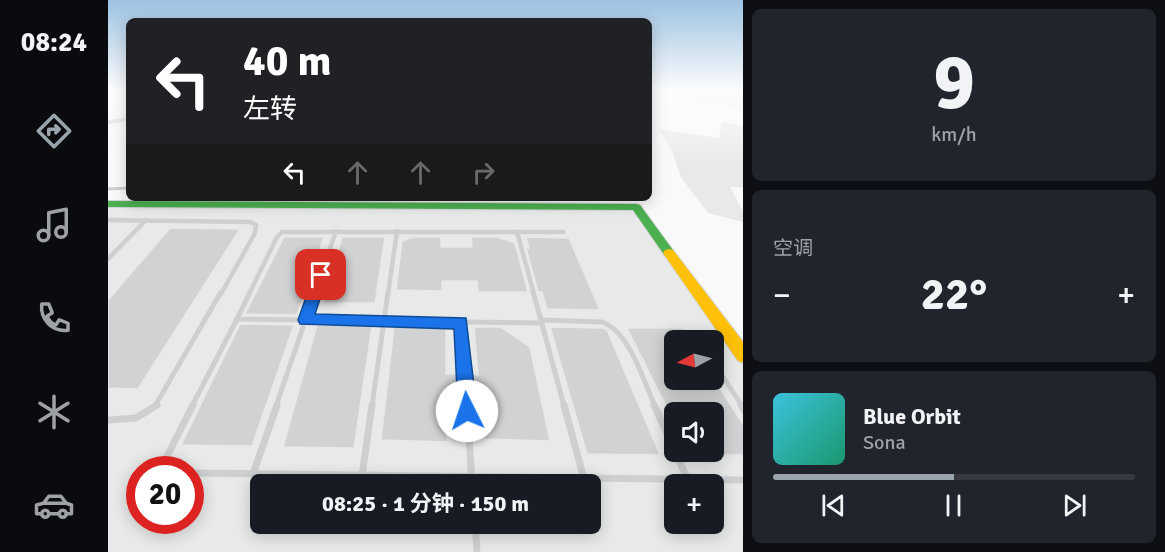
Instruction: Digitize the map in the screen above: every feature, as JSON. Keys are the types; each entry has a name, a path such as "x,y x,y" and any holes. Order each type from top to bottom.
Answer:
{"main road":[{"path":"108,204 636,207 743,355"}],"street":[{"path":"108,122 126,120"}],"lane":[{"path":"108,189 126,188"},
{"path":"108,220 250,222 256,225 255,233 159,403 147,415 132,420 108,420"},
{"path":"108,260 146,220"},
{"path":"204,473 253,474 336,231"},
{"path":"362,474 397,231"},
{"path":"167,456 282,232 563,232"},
{"path":"517,232 583,474"},
{"path":"237,319 602,321 610,325 625,340 664,427"},
{"path":"461,322 472,474"},
{"path":"724,379 743,408"},
{"path":"601,479 664,480"},
{"path":"724,480 743,480"},
{"path":"476,534 477,552"}],"shaded area":[{"path":"722,122 743,126 743,187 730,187 743,211 743,222 708,213 681,177 672,151 659,129 719,138"},
{"path":"108,204 636,207 743,356 743,552 108,552"}],"building":[{"path":"170,228 240,229 138,389 108,388 108,300"},
{"path":"284,237 324,237 297,315 245,314"},
{"path":"342,237 385,237 375,303 323,303"},
{"path":"413,237 441,237 441,247 472,247 471,237 497,237 515,243 528,292 478,292 477,281 442,281 442,291 396,290 402,241"},
{"path":"526,237 569,238 600,310 547,309 542,292 538,292 526,247 529,248"},
{"path":"240,324 294,325 252,446 181,445"},
{"path":"317,325 372,326 354,448 283,447"},
{"path":"394,327 446,328 446,374 460,374 462,403 462,415 447,414 447,442 381,440"},
{"path":"474,327 501,327 530,347 550,441 484,439 481,417 473,416 470,374 478,375"},
{"path":"550,327 607,330 660,455 587,454"},
{"path":"627,328 683,328 684,330 664,330 664,390 721,390 743,424 743,455 724,455 724,402 664,402"}],"traffic: fast":[{"path":"108,204 636,207 669,253"}],"traffic: slow":[{"path":"669,253 743,355"}],"route":[{"path":"321,275 306,320 461,322 467,411"}]}
